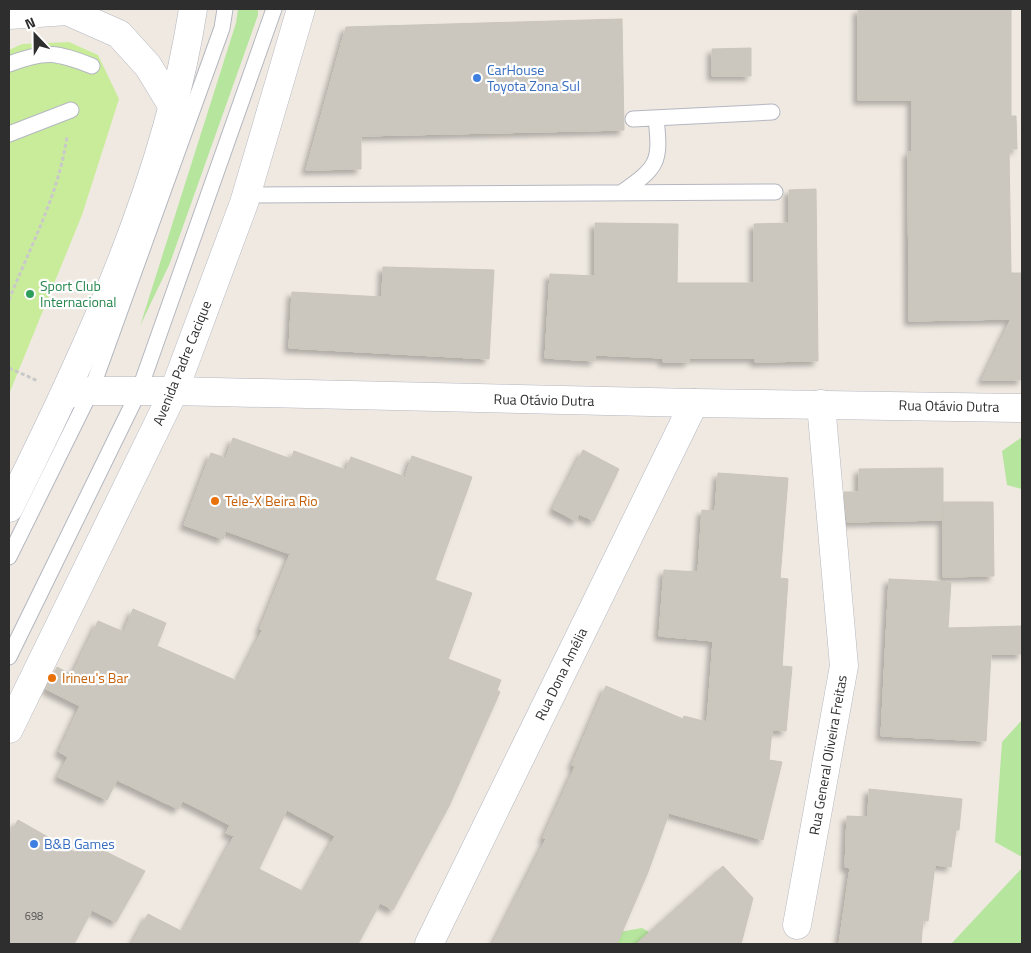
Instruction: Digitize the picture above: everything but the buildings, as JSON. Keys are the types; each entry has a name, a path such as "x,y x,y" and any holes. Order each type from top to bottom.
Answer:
{"street":[{"path":"9,508 78,392 173,108 194,9"},
{"name":"Avenida Padre Cacique","path":"9,729 174,391 247,195 301,9"},
{"path":"9,15 67,11 119,34 148,66 173,108"},
{"name":"Rua Otávio Dutra","path":"78,392 174,391 694,403 1022,408"},
{"name":"Rua Dona Amélia","path":"429,944 694,403"},
{"name":"Rua General Oliveira Freitas","path":"797,925 844,666 821,404"}],"lane":[{"path":"9,557 78,392 222,28 225,9"},
{"path":"9,657 139,391 274,9"},
{"path":"9,64 48,53 64,55 92,66"},
{"path":"9,134 71,110"},
{"path":"633,118 772,112"},
{"path":"621,193 645,176 658,160 659,141 656,118"},
{"path":"247,195 775,192"}],"path":[{"path":"9,300 47,207 65,151 71,110"}],"green space":[{"path":"238,9 258,9 258,15 170,263 140,326 236,23"},
{"name":"Sport Club Internacional","path":"69,42 98,55 119,99 82,215 9,394 9,50 22,44"},
{"path":"1022,437 1022,489 1007,485 1002,451"},
{"path":"1022,720 1022,857 995,842 1002,742"},
{"path":"1022,868 1022,944 951,944"},
{"path":"642,928 670,944 595,944 597,936"}],"place":[{"name":"CarHouse Toyota Zona Sul","path":"477,78"},
{"name":"Sport Club Internacional","path":"30,294"},
{"name":"Tele-X Beira Rio","path":"215,501"},
{"name":"Irineu's Bar","path":"52,678"},
{"name":"B&B Games","path":"34,844"}]}
